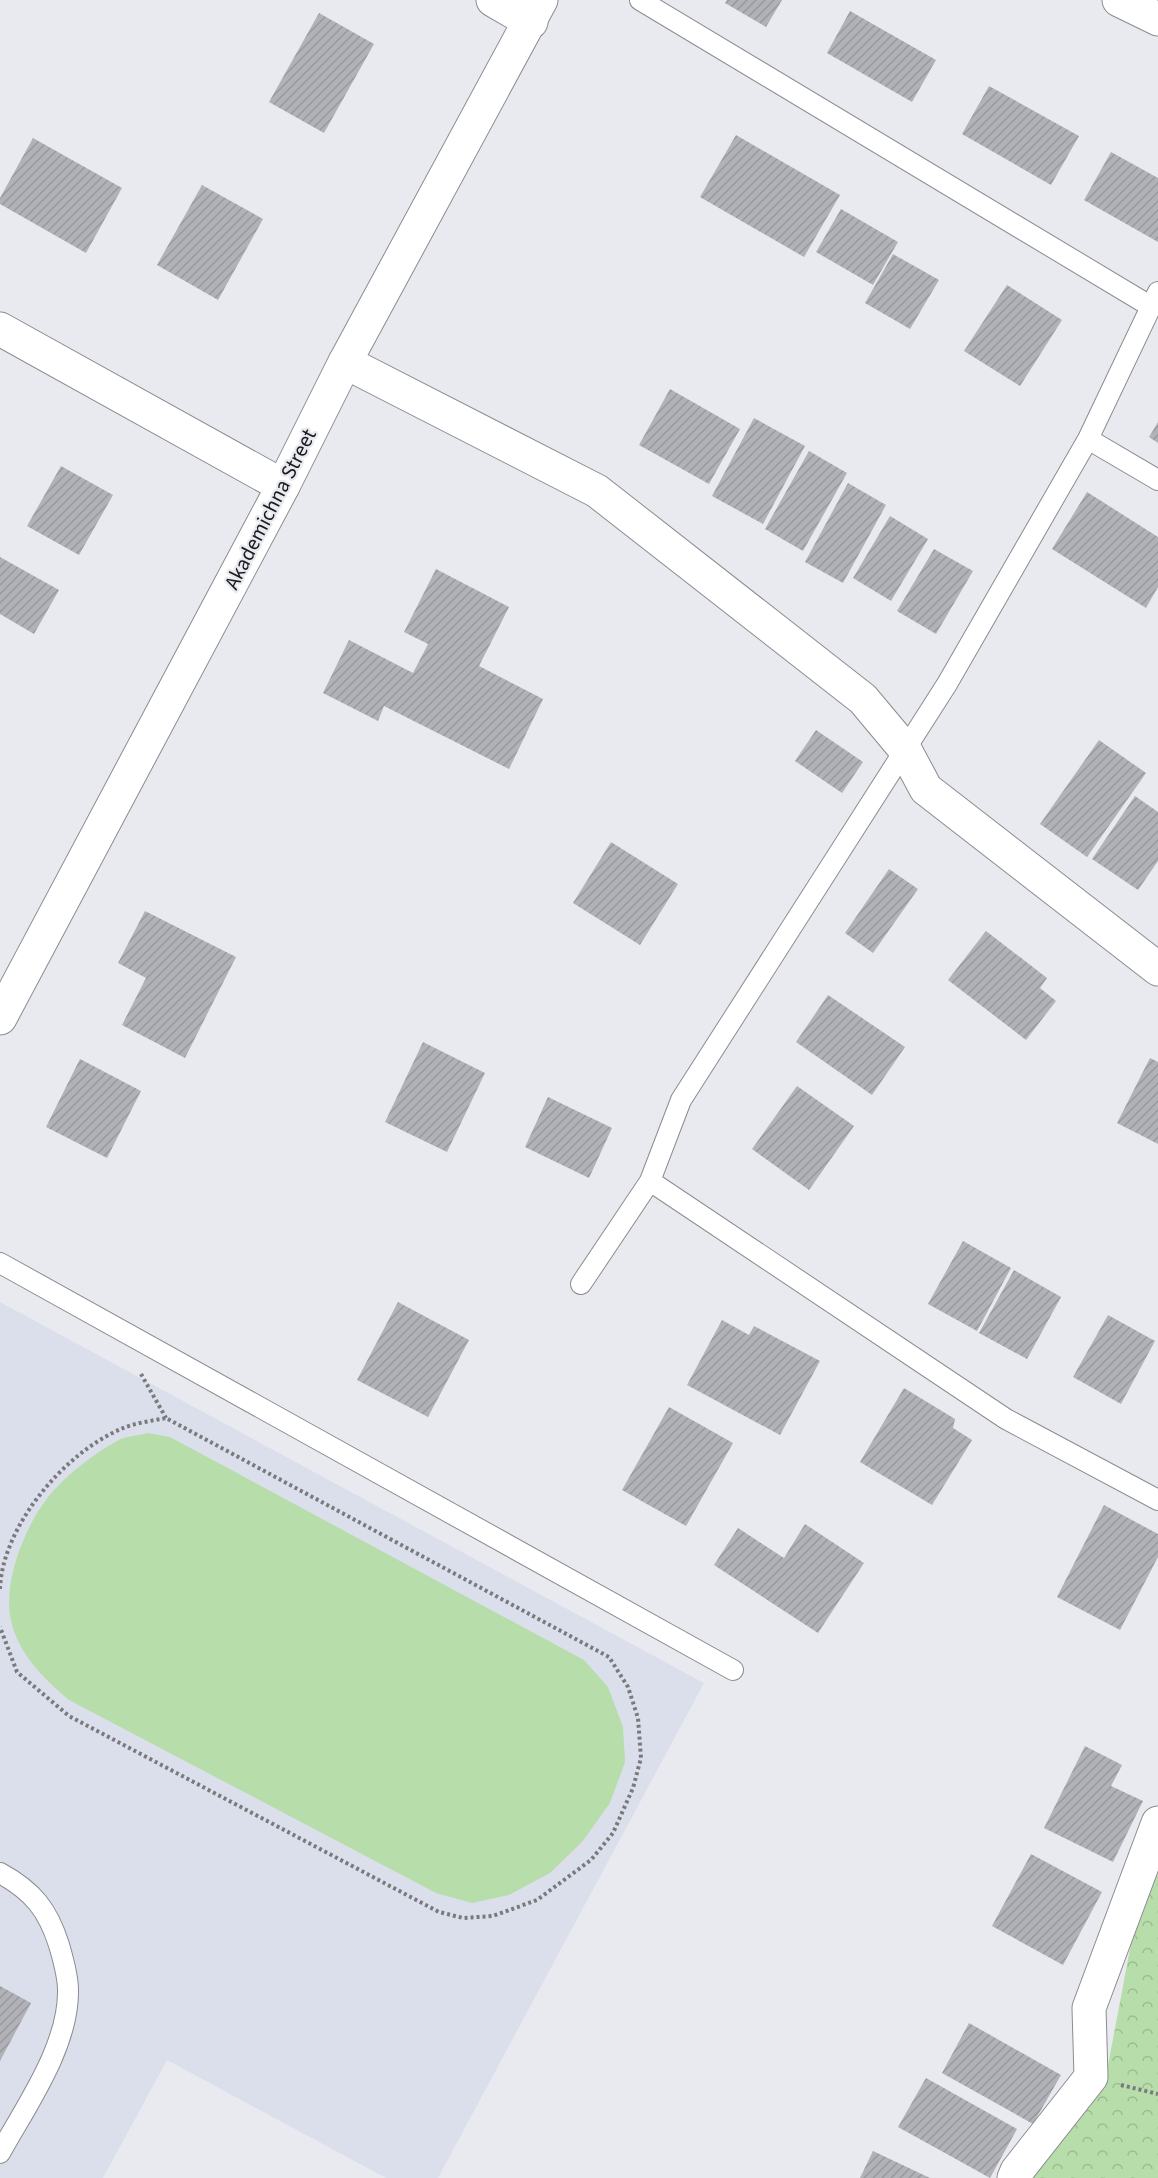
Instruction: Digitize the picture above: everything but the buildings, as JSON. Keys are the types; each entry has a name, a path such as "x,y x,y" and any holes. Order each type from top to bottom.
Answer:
{"street":[{"path":"493,0 536,11"},
{"path":"1119,0 1158,19"},
{"name":"Akademichna Street","path":"0,1018 283,486 345,362 536,11"},
{"path":"0,328 283,486"},
{"path":"345,362 597,491 862,699 904,748 926,789 1158,969"},
{"path":"1014,2178 1017,2171 1091,2077 1089,2008 1158,1823"}],"lane":[{"path":"581,1284 650,1181 681,1100 946,684 1088,439 1154,299 640,0"},
{"path":"1088,439 1158,480"},
{"path":"650,1181 1006,1419 1158,1500"},
{"path":"0,1263 733,1670"},
{"path":"0,1874 20,1884 40,1903 54,1929 69,1989 66,2015 53,2056 0,2153"}],"path":[{"path":"0,1589 1,1573 13,1535 42,1491 68,1464 121,1429 166,1418 609,1657 628,1687 638,1718 641,1758 633,1788 613,1833 591,1860 537,1900 493,1916 463,1918 439,1912 69,1716 17,1672 0,1627"}],"shaded area":[{"path":"0,1302 704,1683 438,2178 386,2178 167,2060 103,2178 0,2178"}],"green space":[{"path":"148,1433 170,1437 584,1660 608,1687 623,1727 625,1762 610,1803 582,1842 550,1873 509,1895 472,1903 436,1893 69,1700 49,1682 24,1652 10,1615 11,1583 20,1548 27,1531 45,1501 69,1476 92,1457 117,1441"},
{"path":"1158,1874 1158,2178 1032,2178 1106,2076 1140,1896"}]}
